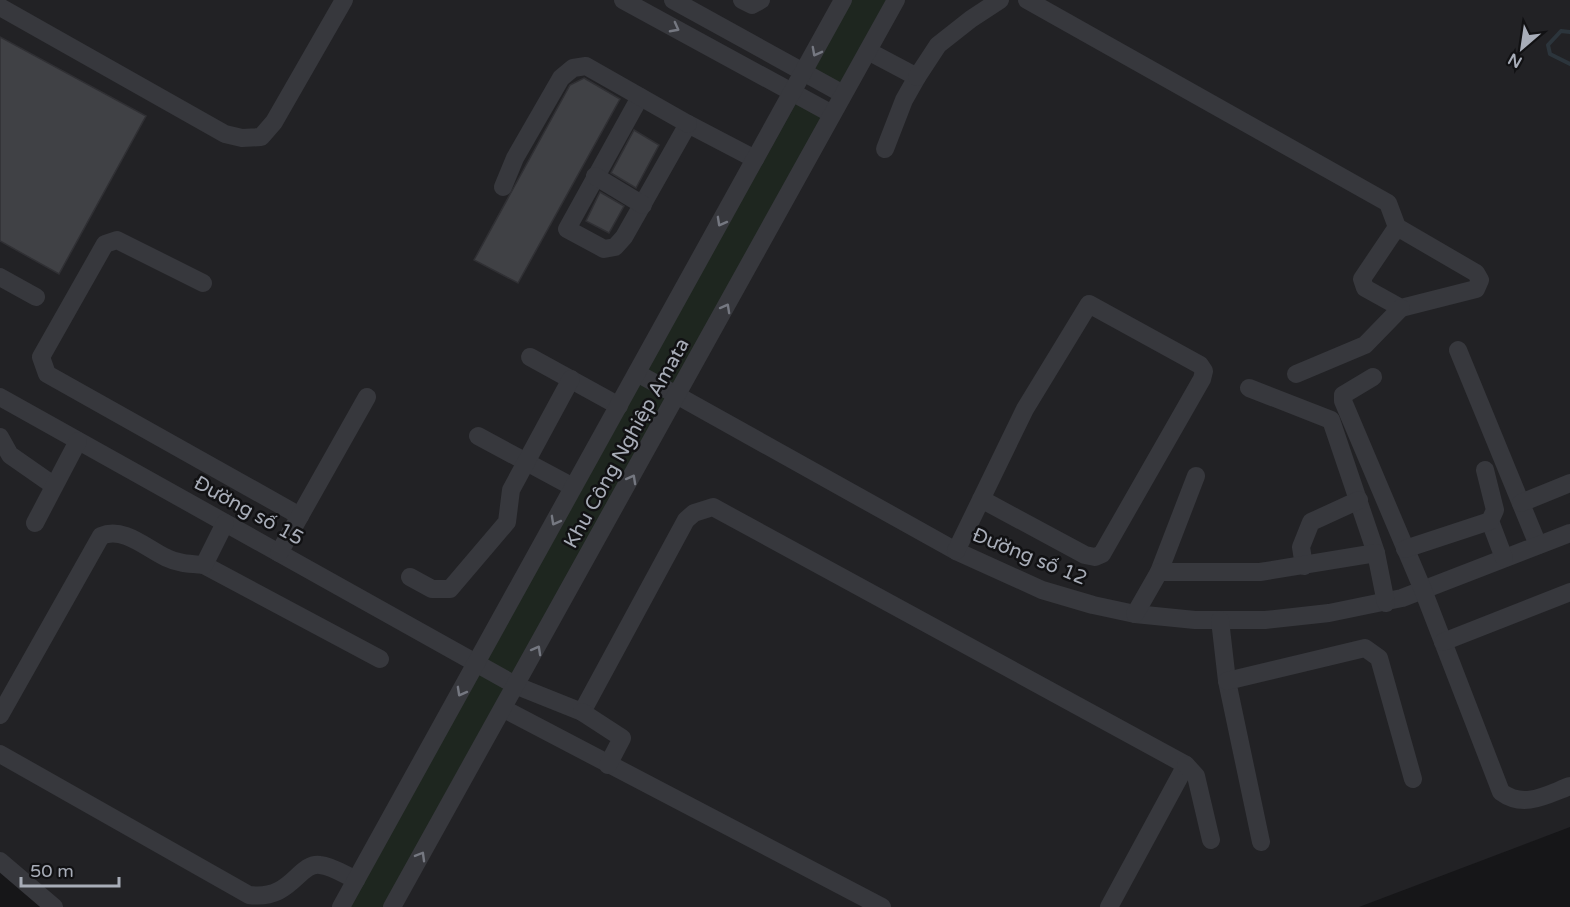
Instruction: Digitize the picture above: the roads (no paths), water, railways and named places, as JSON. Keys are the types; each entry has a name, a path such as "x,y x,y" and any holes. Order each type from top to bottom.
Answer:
{"street":[{"path":"0,7 225,134 242,138 261,137 274,122 344,0"},
{"path":"623,0 832,114"},
{"path":"673,0 843,94"},
{"path":"742,0 752,5 761,0"},
{"name":"Khu Công Nghiệp Amata","path":"341,907 843,0"},
{"name":"Khu Công Nghiệp Amata","path":"392,907 678,397 896,0"},
{"path":"885,149 904,100 938,45 1000,0"},
{"path":"1027,0 1382,200 1390,207 1397,227 1476,273 1480,280 1476,289 1401,309 1365,345 1296,374"},
{"path":"868,51 917,77"},
{"path":"503,187 515,158 561,78 573,68 586,66 755,159"},
{"path":"640,97 567,229 604,249 615,247 624,237 643,205 688,124"},
{"path":"595,176 643,205"},
{"path":"1397,227 1362,279 1362,284 1401,309"},
{"path":"203,284 117,240 105,244 41,357 43,365 47,374 300,516"},
{"path":"0,278 36,297"},
{"path":"956,550 1025,409 1089,304 1200,365 1204,371 1202,379 1102,554 1095,557 1085,555 981,499"},
{"path":"1458,350 1538,545"},
{"path":"530,357 619,406"},
{"name":"Đường số 12","path":"637,373 956,550 1042,590 1093,605 1136,614 1196,620 1265,620 1329,613 1386,603 1570,533"},
{"path":"1373,377 1343,394 1343,401 1423,590 1501,792 1509,798 1530,801 1570,786"},
{"path":"410,577 432,589 450,589 507,522 511,490 571,379"},
{"path":"1249,388 1328,416 1376,553 1386,603"},
{"name":"Đường số 15","path":"0,397 517,686 582,712 622,738 608,765"},
{"path":"279,553 367,397"},
{"path":"478,436 573,487"},
{"path":"0,437 10,455 54,485"},
{"path":"34,523 78,441"},
{"path":"1485,470 1495,510 1490,521 1504,558"},
{"path":"1136,614 1159,572 1196,476"},
{"path":"1521,503 1570,483"},
{"path":"1304,566 1301,547 1311,522 1359,500"},
{"path":"582,712 686,520 694,513 713,507 1186,765 1196,776 1211,840"},
{"path":"1405,549 1490,521"},
{"path":"204,565 225,523"},
{"path":"0,715 101,536 110,533 120,533 168,559 184,564 204,565 380,659"},
{"path":"1159,572 1186,574 1260,572 1376,553"},
{"path":"1443,642 1570,592"},
{"path":"1220,620 1227,681 1261,842"},
{"path":"1227,681 1365,648 1379,658 1413,779"},
{"path":"504,709 882,907"},
{"path":"0,754 249,895 264,897 279,893 313,865 321,865 356,880"},
{"path":"1109,907 1186,765"},
{"path":"0,861 54,907"}],"waterway":[{"path":"1570,32 1561,31 1548,45 1550,54 1570,64"}]}
